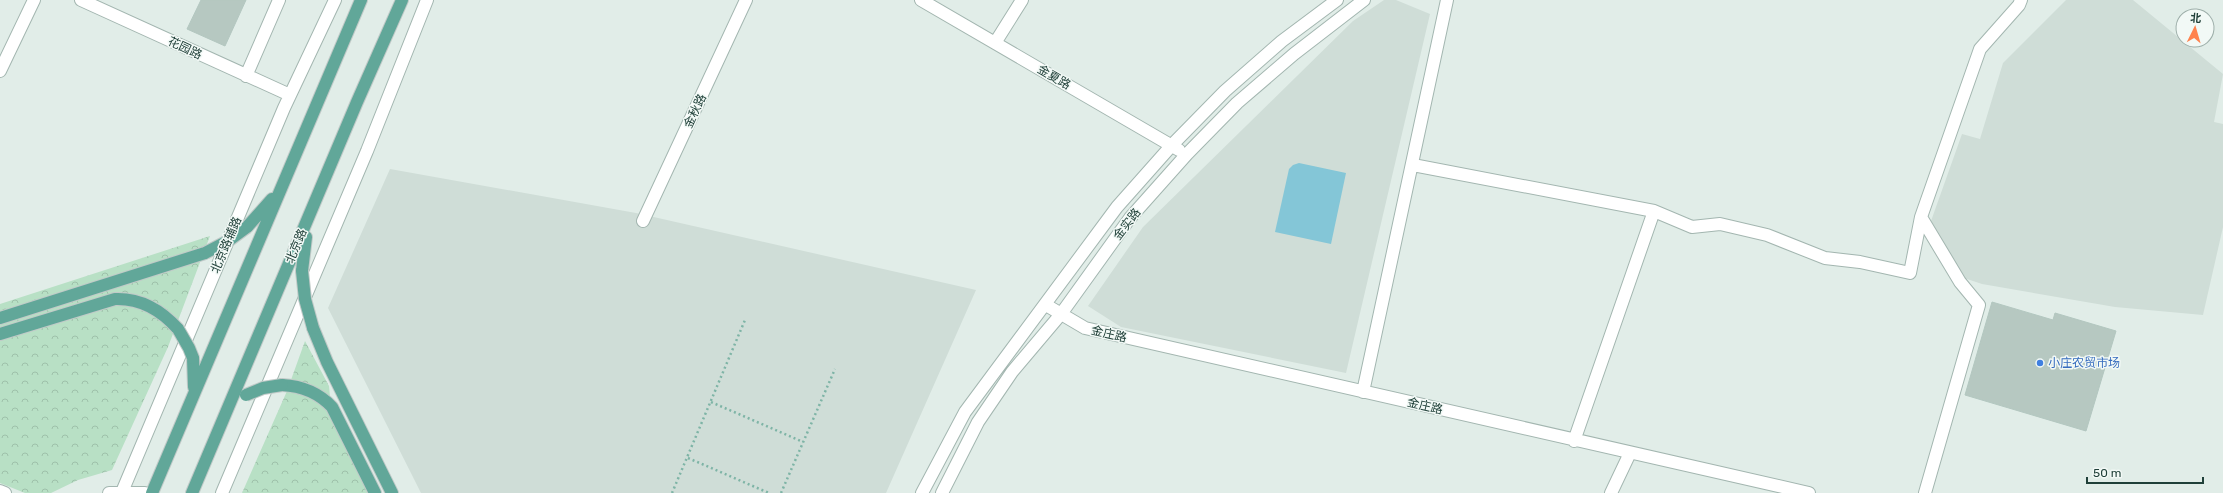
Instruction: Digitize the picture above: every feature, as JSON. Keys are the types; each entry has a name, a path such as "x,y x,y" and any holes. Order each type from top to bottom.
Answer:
{"main road":[{"path":"152,493 361,0"},
{"name":"北京路","path":"192,493 402,0"},
{"path":"0,318 205,253 228,241 247,227 274,196 297,150"},
{"path":"331,164 309,222 304,246 302,271 305,298 313,328 327,362 392,493"},
{"path":"0,334 115,299 135,300 154,308 178,329 187,343 193,358 195,380 190,403"},
{"path":"224,418 233,405 246,395 263,388 282,385 309,390 325,400 332,407 375,493"}],"street":[{"path":"0,71 34,0"},
{"name":"花园路","path":"81,0 290,95"},
{"path":"246,76 279,0"},
{"name":"北京路辅路","path":"122,492 290,95 335,0"},
{"path":"222,493 372,139 427,0"},
{"name":"金秋路","path":"643,221 746,0"},
{"name":"金夏路","path":"921,0 1186,154"},
{"path":"995,43 1022,0"},
{"name":"金实路","path":"922,493 965,412 1046,305 1117,207 1172,145 1225,92 1282,41 1337,0"},
{"name":"金实路","path":"942,493 978,422 1012,372 1061,314 1130,218 1186,154 1237,103 1288,59 1364,0"},
{"path":"1363,392 1413,165 1447,0"},
{"path":"1413,165 1654,211 1692,227 1720,224 1767,235 1824,258 1860,262 1910,273 1921,217 1980,49 2019,5 2021,0"},
{"path":"1574,441 1654,211"},
{"path":"1921,217 1960,282 1979,305 1925,493"},
{"name":"金庄路","path":"1046,305 1085,328 1805,493"},
{"path":"1611,493 1630,453"},
{"path":"0,491 4,493"},
{"path":"109,493 145,493"}],"path":[{"path":"672,493 745,320"},
{"path":"781,493 835,369"},
{"path":"711,402 803,442"},
{"path":"688,458 769,493"}],"shaded area":[{"path":"1384,0 1396,0 1430,14 1346,373 1121,327 1088,306 1143,227 1353,21"},
{"path":"2066,0 2133,0 2175,35 2175,48 2191,48 2223,74 2214,122 2223,124 2223,227 2203,315 2115,307 1982,284 1964,278 1931,221 1962,134 1980,139 2003,63"},
{"path":"390,169 636,213 976,290 886,493 421,493 328,308"}],"green space":[{"path":"210,236 168,347 112,470 78,480 51,493 25,493 0,483 0,304"},
{"path":"305,341 329,386 332,418 370,493 242,493 287,391"}],"water":[{"path":"1299,163 1346,173 1331,244 1275,232 1289,169 1293,165"}],"building":[{"path":"201,0 246,0 225,46 187,29"},
{"name":"小庄农贸市场","path":"1992,302 2053,320 2055,313 2116,331 2086,431 1965,395"}],"place":[{"name":"小庄农贸市场","path":"2040,363"}]}
